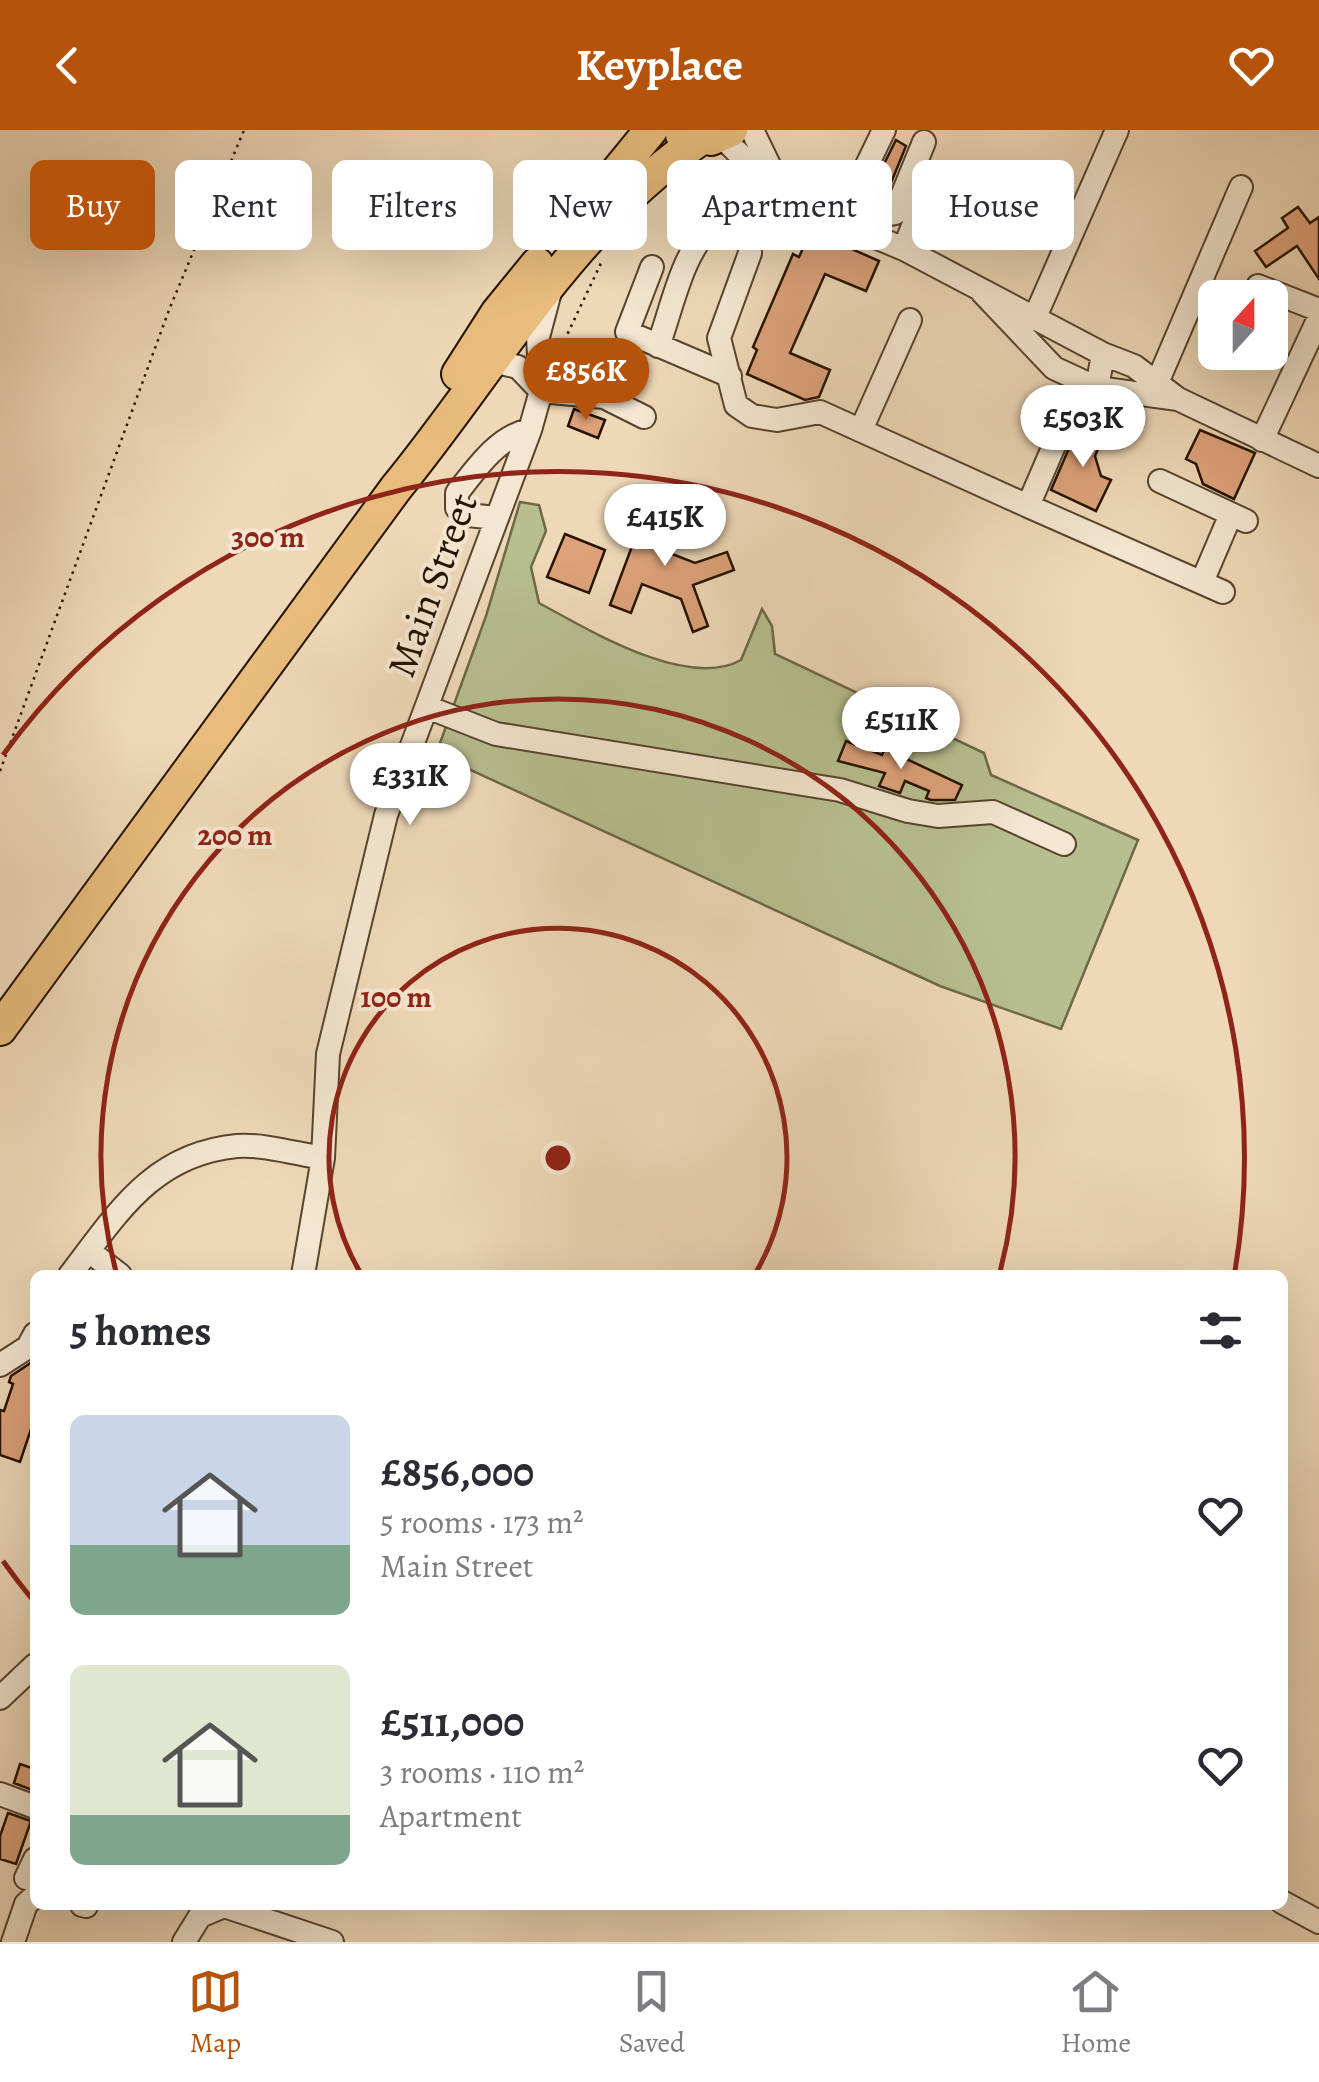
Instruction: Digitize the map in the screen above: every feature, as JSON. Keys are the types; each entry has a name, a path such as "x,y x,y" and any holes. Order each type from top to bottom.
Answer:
{"highway":[{"path":"0,1004 434,412 497,313 564,231 622,170 651,130"},
{"path":"0,1030 555,274 598,224 640,185 716,133"}],"street":[{"path":"884,130 851,198 880,216 895,213 924,142"},
{"path":"1035,317 1117,130"},
{"path":"716,133 744,160"},
{"path":"716,133 744,160"},
{"path":"1158,383 1241,187"},
{"path":"904,249 912,229"},
{"path":"892,244 1103,354 1134,366 1178,398 1319,466"},
{"path":"658,346 696,250"},
{"path":"750,253 719,338 736,405 752,416 777,420 820,412 1213,587 1238,517 1160,481"},
{"path":"652,267 626,332 730,376"},
{"name":"Main Street","path":"305,1270 323,1158 328,1054 386,815 530,430 541,391 538,337 555,274"},
{"path":"982,292 1054,368 1089,385 1178,398"},
{"path":"1288,298 1319,310"},
{"path":"1262,440 1319,318"},
{"path":"860,430 910,320"},
{"path":"1028,506 1103,354"},
{"path":"492,361 518,367 541,391 604,397 644,417"},
{"path":"496,518 468,515 457,508 456,493 489,454 517,432 530,430"},
{"path":"427,707 496,734 823,787 908,811 938,816 993,812 1064,844"},
{"path":"74,1270 134,1191 167,1167 238,1146 323,1158"},
{"path":"89,1251 114,1270"},
{"path":"0,1365 30,1343"},
{"path":"1,1696 30,1670"},
{"path":"0,1794 30,1805"},
{"path":"13,1942 30,1887"},
{"path":"1288,1905 1319,1922"},
{"path":"184,1942 200,1916 214,1910"},
{"path":"236,1910 332,1942"}],"path":[{"path":"0,772 170,310 244,130"},
{"path":"556,358 604,258"}],"green space":[{"path":"520,502 539,505 546,531 531,567 539,603 639,653 694,668 719,667 741,660 762,609 772,626 775,654 984,753 991,775 1138,840 1061,1029 940,986 436,754 486,616"}],"building":[{"path":"896,140 906,146 892,180 892,160 886,160"},
{"path":"1298,207 1310,223 1319,217 1319,279 1297,246 1266,267 1255,251 1288,228 1282,218"},
{"path":"802,250 854,250 879,261 866,291 825,274 790,353 830,370 819,397 805,400 747,374 757,350 753,347 793,254 799,257"},
{"path":"574,409 605,420 598,438 568,426"},
{"path":"1088,423 1104,435 1095,456 1101,476 1111,480 1096,511 1051,490 1079,425 1085,428"},
{"path":"1200,430 1255,453 1234,499 1203,484 1196,464 1186,459"},
{"path":"646,509 679,522 667,552 695,563 727,552 734,570 693,585 708,626 693,632 681,599 642,584 631,613 610,605"},
{"path":"565,534 605,550 589,593 547,577"},
{"path":"846,741 882,755 885,749 962,785 955,800 931,800 926,798 929,791 905,781 900,793 879,786 885,773 838,761"},
{"path":"30,1363 30,1432 20,1462 0,1455 0,1410 4,1411 13,1384 9,1382 11,1376"},
{"path":"20,1764 30,1767 30,1789 14,1783"},
{"path":"8,1813 30,1821 16,1864 0,1859 0,1836"}]}
